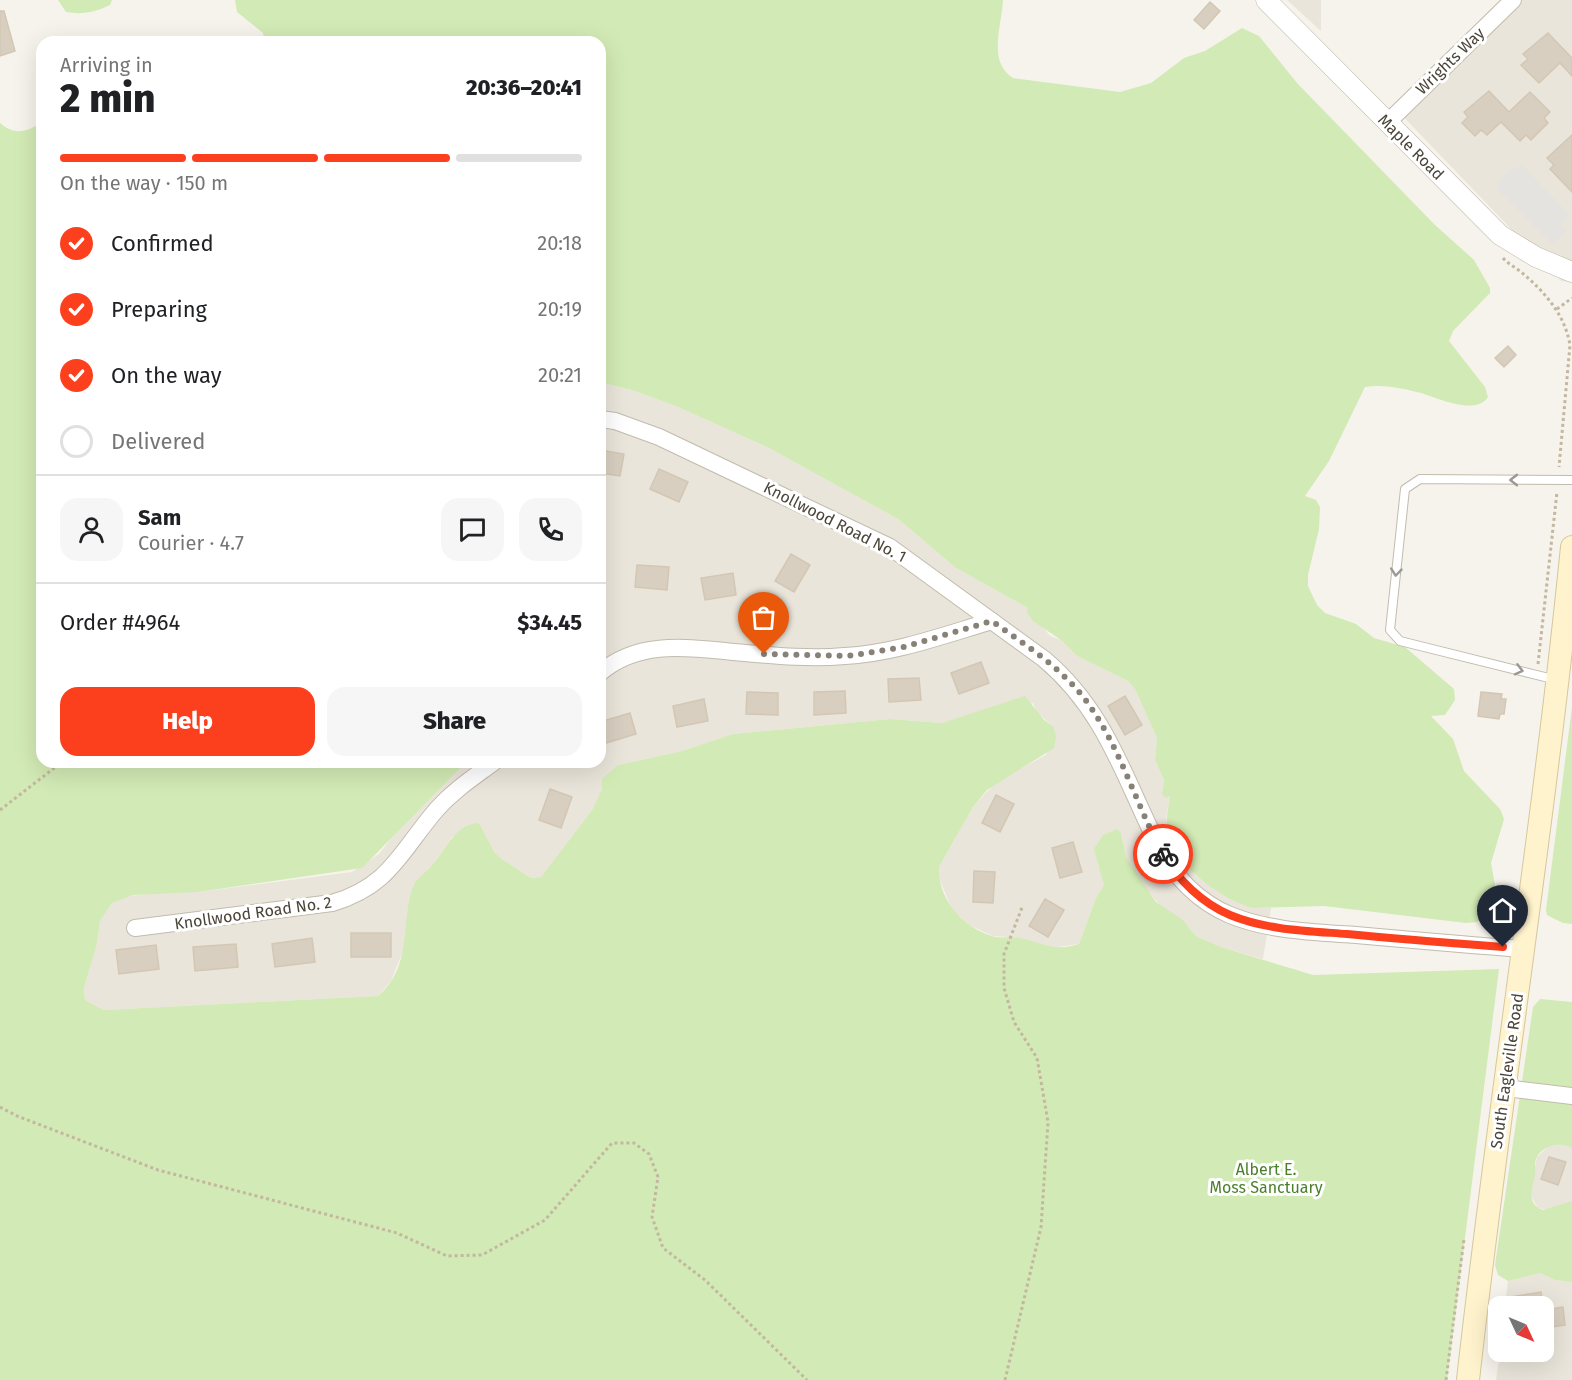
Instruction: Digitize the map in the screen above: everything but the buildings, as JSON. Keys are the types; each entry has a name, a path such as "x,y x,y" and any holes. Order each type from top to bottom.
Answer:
{"main road":[{"name":"South Eagleville Road","path":"1468,1380 1524,949 1548,678 1572,547"}],"street":[{"name":"Maple Road","path":"1266,0 1500,235 1536,257 1572,272"},
{"name":"Wrights Way","path":"1388,123 1513,0"},
{"name":"Knollwood Road No. 1","path":"606,420 659,437 870,536 920,566 1066,677 1084,698 1123,765 1167,861 1189,888 1220,910 1244,920 1296,930 1524,949"},
{"path":"606,669 621,658 634,653 671,648 693,647 821,657 848,656 904,647 992,621"},
{"name":"Knollwood Road No. 2","path":"135,928 332,903 352,897 368,889 383,877 437,809 459,787 486,768"},
{"path":"1505,1088 1572,1096"}],"lane":[{"path":"1548,678 1400,641 1390,630 1405,489 1420,479 1572,480"}],"path":[{"path":"1499,255 1522,273 1557,309 1567,327 1570,345 1558,480 1548,678"},
{"path":"1557,309 1572,298"},
{"path":"0,810 54,768"},
{"path":"1005,1380 1041,1227 1048,1122 1037,1058 1014,1022 1004,988 1004,954 1023,905"},
{"path":"0,1107 16,1116 159,1170 397,1233 447,1256 482,1255 545,1220 612,1143 634,1143 649,1154 658,1177 652,1217 663,1248 705,1280 807,1380"}],"shaded area":[{"path":"1287,0 1321,0 1321,31"},
{"path":"1500,0 1572,0 1572,282 1561,281 1393,106"},
{"path":"1522,165 1570,215 1560,225 1567,231 1553,245 1496,188 1506,172"},
{"path":"606,384 635,391 678,407 769,448 898,519 956,568 1028,608 1050,636 1061,640 1077,656 1128,681 1135,689 1157,738 1155,760 1164,780 1162,794 1170,796 1166,817 1169,838 1195,875 1253,908 1271,908 1263,959 1221,947 1196,936 1183,920 1164,910 1143,885 1126,857 1121,833 1098,865 1103,874 1104,885 1096,898 1079,944 1050,948 1020,938 993,936 969,925 952,909 939,878 939,867 973,807 996,782 1046,755 1053,726 1037,713 1033,703 983,711 942,723 890,719 733,734 682,751 618,765 592,810 541,877 531,878 503,861 495,853 479,823 452,837 434,863 413,886 403,951 391,981 378,996 104,1010 85,1000 84,988 97,944 100,921 112,903 122,897 163,892 198,892 352,872 379,854 400,827 460,768 606,768"},
{"path":"1566,1144 1572,1148 1572,1201 1549,1210 1538,1208 1530,1194 1537,1157 1549,1146"},
{"path":"1540,1273 1555,1280 1572,1282 1572,1380 1496,1380 1499,1362 1554,1362 1554,1296 1506,1296 1508,1281"}],"green space":[{"path":"58,0 112,0 110,5 78,13 66,12"},
{"path":"235,0 1003,0 998,53 1000,63 1013,78 1120,92 1151,83 1184,58 1205,51 1242,28 1259,36 1297,83 1434,224 1474,260 1490,288 1490,293 1453,331 1449,341 1485,387 1488,397 1482,403 1464,405 1398,388 1365,387 1329,461 1305,496 1316,500 1320,507 1319,529 1308,575 1308,586 1317,605 1325,613 1356,624 1374,638 1405,647 1454,689 1455,700 1445,715 1431,716 1453,739 1464,771 1500,809 1504,819 1491,863 1495,885 1494,908 1477,922 1466,923 1324,906 1253,908 1229,898 1192,871 1174,849 1169,838 1167,822 1170,796 1166,798 1162,794 1164,780 1155,760 1157,738 1135,689 1128,681 1077,656 1061,640 1033,621 1027,612 1028,608 956,568 898,519 769,448 678,407 635,391 606,384 606,36 263,36 263,33 237,12"},
{"name":"Albert E. Moss Sanctuary","path":"0,123 16,131 36,125 36,768 460,768 362,868 198,892 133,895 112,903 100,921 97,944 84,988 85,1000 104,1010 378,996 389,985 401,959 409,903 414,885 452,838 471,824 479,823 495,853 503,860 531,878 541,877 592,810 602,790 602,779 618,765 682,751 733,734 890,719 942,723 1025,696 1044,720 1053,726 1056,737 1054,748 987,790 973,807 939,867 942,890 947,900 962,919 981,932 992,936 1020,938 1049,946 1062,947 1079,944 1096,898 1104,885 1094,849 1103,835 1117,829 1121,833 1126,857 1156,902 1183,920 1196,936 1221,947 1313,975 1499,969 1447,1380 0,1380"},
{"path":"1572,707 1572,924 1563,923 1547,915 1546,910"},
{"path":"1540,999 1572,1002 1572,1148 1557,1145 1542,1150 1535,1161 1532,1199 1537,1207 1543,1210 1572,1201 1572,1282 1555,1280 1540,1273 1508,1281 1498,1275 1495,1265 1533,1007"}],"way so far":[{"path":"764,654 848,656 904,647 992,621 1066,677 1084,698 1123,765 1163,854"}],"route":[{"path":"1163,854 1178,877 1200,897 1220,910 1244,920 1296,930 1503,947"}]}
